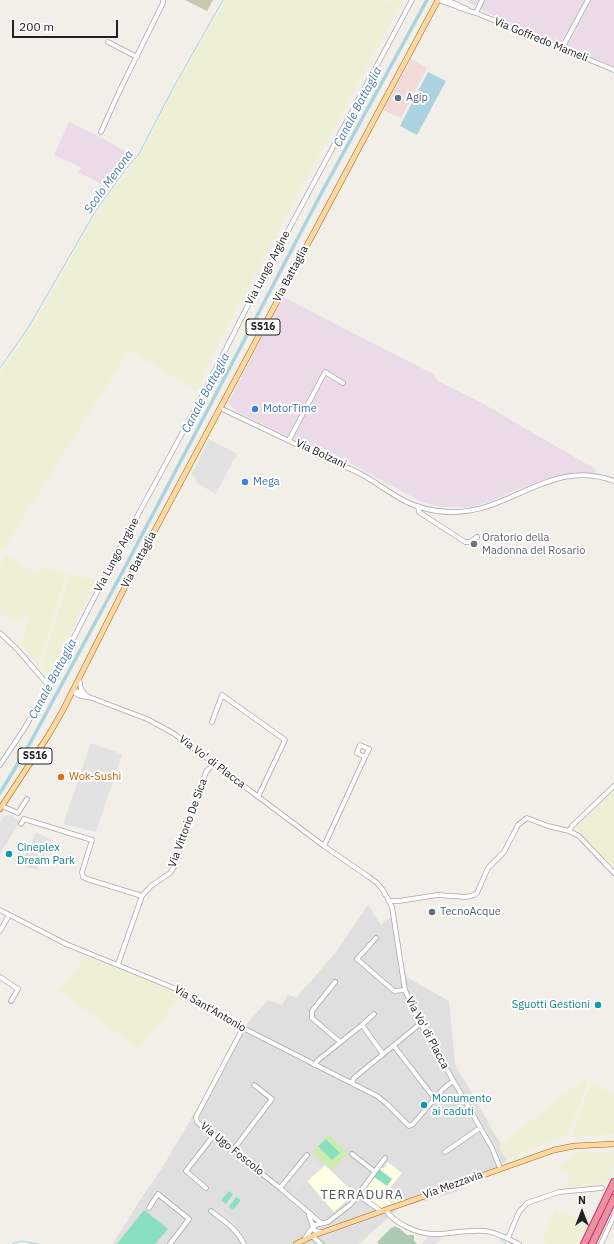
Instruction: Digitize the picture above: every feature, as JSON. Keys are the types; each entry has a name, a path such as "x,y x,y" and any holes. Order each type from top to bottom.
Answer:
{"highway":[{"path":"584,1244 614,1182"},
{"path":"592,1244 614,1198"}],"main road":[{"name":"Via Battaglia","path":"79,678 130,575 438,0"},
{"name":"SS16","path":"1,808 48,736 79,678"},
{"name":"Via Mezzavia","path":"296,1244 321,1232 500,1168 564,1147 614,1144"}],"street":[{"path":"101,132 164,0"},
{"name":"Via Lungo Argine","path":"0,765 24,729 49,686 112,563 192,416 237,326 412,0"},
{"name":"Via Goffredo Mameli","path":"438,0 463,10 469,10"},
{"name":"Via Goffredo Mameli","path":"447,0 614,70"},
{"name":"Via Goffredo Mameli","path":"454,0 459,5"},
{"path":"476,13 482,0"},
{"path":"562,48 588,0"},
{"path":"108,42 137,57"},
{"path":"289,440 324,372 343,383"},
{"name":"Via Bolzani","path":"220,408 340,465 353,469 400,499 418,506 441,512 465,512 493,506 552,479 571,475 586,475 614,481"},
{"name":"Via Bolzani","path":"418,506 419,512 465,542 470,542 477,537"},
{"path":"0,633 17,649 49,686"},
{"path":"73,691 77,695 84,695 79,678"},
{"name":"Via Vo' di Placca","path":"68,701 84,695 160,725 173,733 324,846 377,883 386,894 392,907 405,990 421,1023 492,1148 500,1168"},
{"path":"212,722 222,695 284,740 258,797"},
{"path":"324,846 365,757"},
{"name":"Via Vittorio De Sica","path":"118,964 142,896 151,886 170,873 174,867 206,772 214,764"},
{"path":"569,831 572,826 614,786"},
{"path":"1,808 18,813 27,799"},
{"path":"390,901 399,901 437,894 466,897 474,895 477,893 488,868 504,852 518,825 524,819 530,818 548,826 569,831 579,836 614,873"},
{"path":"21,824 24,819 92,840 82,872 82,877 142,896"},
{"path":"392,907 399,901"},
{"name":"Via Sant'Antonio","path":"0,910 66,944 174,988 243,1028 377,1096 410,1126 434,1099"},
{"path":"0,931 9,915"},
{"path":"376,938 357,959 394,991 405,990"},
{"path":"0,977 18,989 11,1001"},
{"path":"335,982 312,1011 312,1018 340,1042"},
{"path":"315,1065 374,1014"},
{"path":"352,1083 354,1078 421,1023"},
{"path":"362,1025 383,1054"},
{"name":"Via Ugo Foscolo","path":"243,1028 196,1117 197,1122 280,1188 321,1224"},
{"path":"394,1046 434,1099 443,1088 453,1081"},
{"path":"233,1150 272,1099 254,1085"},
{"path":"445,1152 480,1128"},
{"path":"206,1188 186,1171 214,1135"},
{"path":"352,1154 374,1171"},
{"path":"280,1188 307,1155"},
{"path":"304,1239 315,1225 325,1224 351,1204 385,1158"},
{"path":"508,1238 519,1212 527,1203 558,1192 602,1188"},
{"path":"149,1208 158,1194 189,1220 170,1244"},
{"path":"358,1195 383,1210 399,1223 426,1234 442,1235 464,1231 487,1231 508,1238 519,1244"},
{"path":"212,1210 234,1228 244,1244"},
{"path":"309,1215 315,1231 321,1232"},
{"path":"601,1244 614,1216"},
{"path":"312,1236 321,1244"}],"shaded area":[{"path":"185,0 213,0 207,11"},
{"path":"226,0 382,0 389,4 391,0 403,0 213,353 197,391 129,350 4,549 0,547 0,374 42,311 80,242 109,194 144,150 167,102"},
{"path":"465,0 614,0 614,67 493,16"},
{"path":"411,59 427,68 401,118 383,110"},
{"path":"69,122 130,154 106,186 78,172 82,168 54,155"},
{"path":"283,297 433,374 438,381 480,402 595,469 596,472 557,476 514,491 493,501 471,507 440,507 420,501 317,445 312,448 239,413 228,403"},
{"path":"209,439 237,454 216,494 197,483 192,473"},
{"path":"6,555 38,575 43,567 67,573 39,664 22,646 21,642 29,617 25,614 22,622 2,615 0,612 0,567"},
{"path":"71,574 96,580 49,676 41,667 69,575"},
{"path":"91,743 122,754 96,832 63,824"},
{"path":"614,791 613,868 582,834 574,829"},
{"path":"6,815 13,816 20,821 0,854 0,823"},
{"path":"36,832 51,840 37,870 20,865"},
{"path":"368,905 381,925 392,916 401,974 449,1001 455,1064 509,1159 454,1193 399,1208 359,1244 113,1244 162,1168 249,1021 268,1000 282,1005 288,994 296,998 337,951"},
{"path":"86,956 169,989 181,996 139,1049 59,991"},
{"path":"583,1080 589,1082 567,1136 533,1148 507,1160 499,1146"},
{"path":"591,1083 614,1095 614,1134 571,1137"},
{"path":"576,1153 614,1153 614,1165 606,1182 566,1188 570,1174 558,1171 560,1165"},
{"path":"310,1157 322,1167 296,1193 287,1185"},
{"path":"388,1162 402,1173 385,1194 391,1203 404,1198 403,1200 381,1208 360,1195 379,1168 384,1168"},
{"path":"325,1165 354,1193 334,1212 307,1181"},
{"path":"216,1205 237,1221 236,1226 233,1229 210,1212"},
{"path":"555,1210 588,1222 577,1244 547,1244 542,1241"},
{"path":"395,1226 407,1235 414,1235 414,1241 417,1244 379,1244 377,1242 392,1227 393,1228"},
{"path":"429,1236 438,1237 441,1239 436,1244 421,1244"}],"green space":[{"path":"329,1134 348,1154 332,1171 312,1153"},
{"path":"326,1139 340,1153 332,1160 318,1146"},
{"path":"379,1169 392,1179 387,1186 374,1177"},
{"path":"229,1191 233,1194 226,1204 221,1200"},
{"path":"236,1197 241,1200 233,1210 229,1207"},
{"path":"144,1210 168,1229 155,1244 117,1244"}],"water":[{"path":"428,72 446,81 417,135 400,126"}],"waterway":[{"name":"Scolo Menona","path":"0,368 28,328 95,212 125,170 139,154 172,90 223,0"},
{"name":"Canale Battaglia","path":"0,793 29,745 123,571 322,192 427,0"},
{"path":"318,1238 326,1244"},
{"path":"501,1239 507,1244"},
{"path":"12,1244 21,1241 38,1244"}],"place":[{"name":"Agip","path":"398,98"},
{"name":"MotorTime","path":"255,409"},
{"name":"Mega","path":"245,482"},
{"name":"Oratorio della Madonna del Rosario","path":"474,544"},
{"name":"Wok-Sushi","path":"61,777"},
{"name":"Cineplex Dream Park","path":"9,854"},
{"name":"TecnoAcque","path":"432,912"},
{"name":"Sguotti Gestioni","path":"598,1005"},
{"name":"Monumento ai caduti","path":"424,1105"}],"district":[{"name":"TERRADURA","path":"362,1195"}]}
